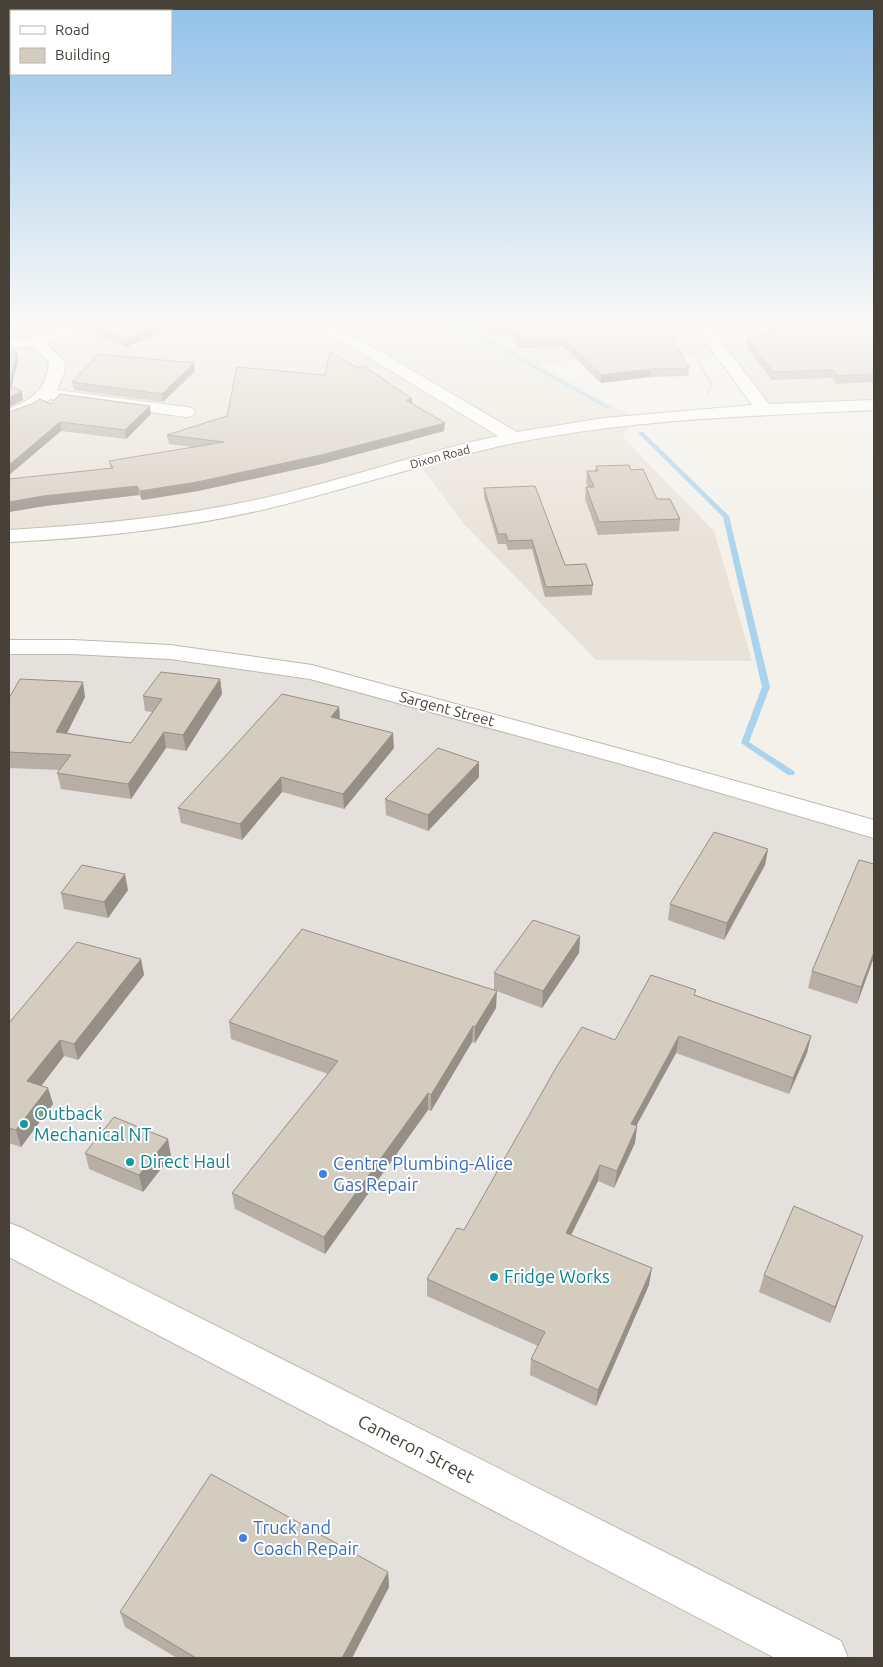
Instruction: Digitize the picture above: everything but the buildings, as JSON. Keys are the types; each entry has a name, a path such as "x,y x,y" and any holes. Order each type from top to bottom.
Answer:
{"street":[{"path":"9,414 35,401"},
{"path":"100,401 186,412"},
{"path":"452,401 514,438"},
{"path":"758,401 764,409"},
{"name":"Dixon Road","path":"9,536 83,532 176,521 262,504 514,438 636,418 764,409 874,405"},
{"name":"Sargent Street","path":"9,647 72,647 170,652 312,672 634,760 874,829"},
{"name":"Cameron Street","path":"9,1239 824,1658"}],"shaded area":[{"path":"9,401 605,401 636,418 622,436 714,531 752,661 596,660 465,525 418,463 263,504 83,532 9,536"},
{"path":"758,401 874,401 874,408 865,405 764,409"},
{"path":"9,647 72,647 312,672 634,760 874,829 874,1658 9,1658"}],"waterway":[{"path":"597,401 608,407"},
{"path":"641,433 726,516 766,687 745,743 791,773"}],"place":[{"name":"Outback Mechanical NT","path":"24,1124"},
{"name":"Direct Haul","path":"130,1162"},
{"name":"Centre Plumbing-Alice Gas Repair","path":"323,1174"},
{"name":"Fridge Works","path":"494,1277"},
{"name":"Truck and Coach Repair","path":"243,1538"}]}
